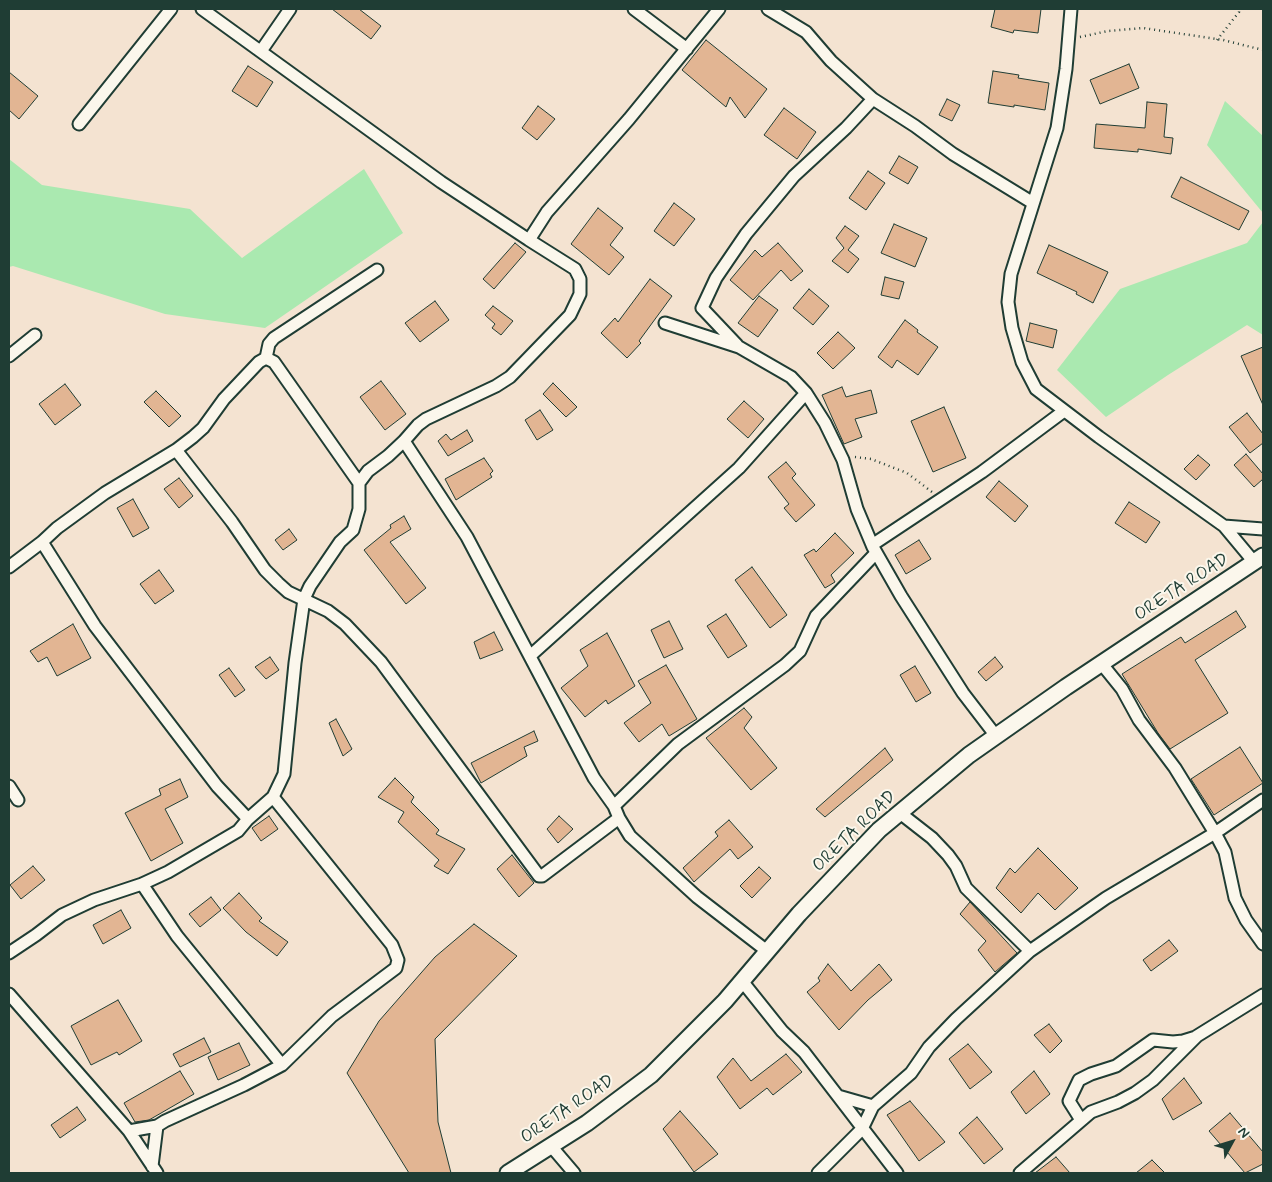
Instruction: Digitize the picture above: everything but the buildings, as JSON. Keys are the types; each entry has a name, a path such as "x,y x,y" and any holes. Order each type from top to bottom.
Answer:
{"street":[{"path":"79,124 171,9"},
{"path":"202,9 441,182 575,269 580,279 580,294 570,315 510,377 496,386 426,419 388,456 368,471 359,483"},
{"path":"261,51 290,9"},
{"path":"634,9 687,49"},
{"path":"530,240 547,212 629,119 719,9"},
{"path":"768,9 806,32 836,66 873,99 915,126 953,154 1033,203"},
{"path":"1071,9 1066,69 1057,128 1011,274 1009,311 1022,362 1036,388 1064,411 1224,526 1259,559"},
{"path":"739,347 702,308 716,278 746,234 794,176 846,128 873,99"},
{"path":"9,567 57,528 105,494 176,450 203,428 224,400 259,362 266,358 269,344 274,338 378,270"},
{"path":"666,323 739,347 791,376 806,393 825,423 841,455 857,508 874,549 962,693 996,736"},
{"path":"9,356 35,336"},
{"path":"9,953 62,915 94,900 142,884 168,872 238,831 248,819 273,797 284,774 295,663 304,599 310,586 340,542 353,530 359,509 359,483 274,362 266,358"},
{"path":"530,656 739,468 806,393"},
{"path":"614,806 678,744 795,656 800,651 816,616 874,549 1064,411"},
{"path":"404,441 467,537 594,778 614,806 630,836 697,897 768,951"},
{"path":"176,450 232,522 265,570 288,592 328,611 345,624 381,662 539,876 542,876 619,818"},
{"path":"1224,526 1263,529"},
{"path":"42,542 95,626 211,779 248,819"},
{"name":"ORETA ROAD","path":"508,1173 587,1122 651,1075 725,1001 806,907 879,830 969,755 1101,663 1259,559"},
{"path":"1101,663 1122,688 1139,720 1174,768 1215,833 1225,852 1235,898 1246,920 1263,944"},
{"path":"9,786 18,800"},
{"path":"129,1131 156,1126 282,1065 332,1016 396,968 398,960 392,945 273,797"},
{"path":"818,1173 862,1129 873,1106 911,1073 929,1047 956,1019 1030,951 1106,898 1215,833 1263,800"},
{"path":"900,813 932,838 956,866 966,888 1030,951"},
{"path":"142,884 177,936 282,1065"},
{"path":"742,981 782,1031 804,1052 897,1173"},
{"path":"9,994 129,1131 155,1170"},
{"path":"1081,1120 1069,1101 1079,1080 1116,1066 1153,1040 1173,1042 1197,1036 1263,995"},
{"path":"1020,1173 1091,1112 1118,1102 1153,1080 1197,1036"},
{"path":"838,1096 873,1106"},
{"path":"155,1170 156,1126"},
{"path":"551,1146 574,1173"}],"path":[{"path":"1217,40 1239,12 1239,9"},
{"path":"1069,39 1108,31 1143,28 1217,40 1263,50"},
{"path":"841,455 871,459 907,473 942,499"}],"green space":[{"path":"1225,101 1263,136 1263,213 1207,145"},
{"path":"9,159 42,185 190,209 242,258 364,169 403,233 265,328 165,314 13,266 9,267"},
{"path":"1263,222 1263,335 1247,325 1106,417 1057,370 1120,289 1247,243"}]}
